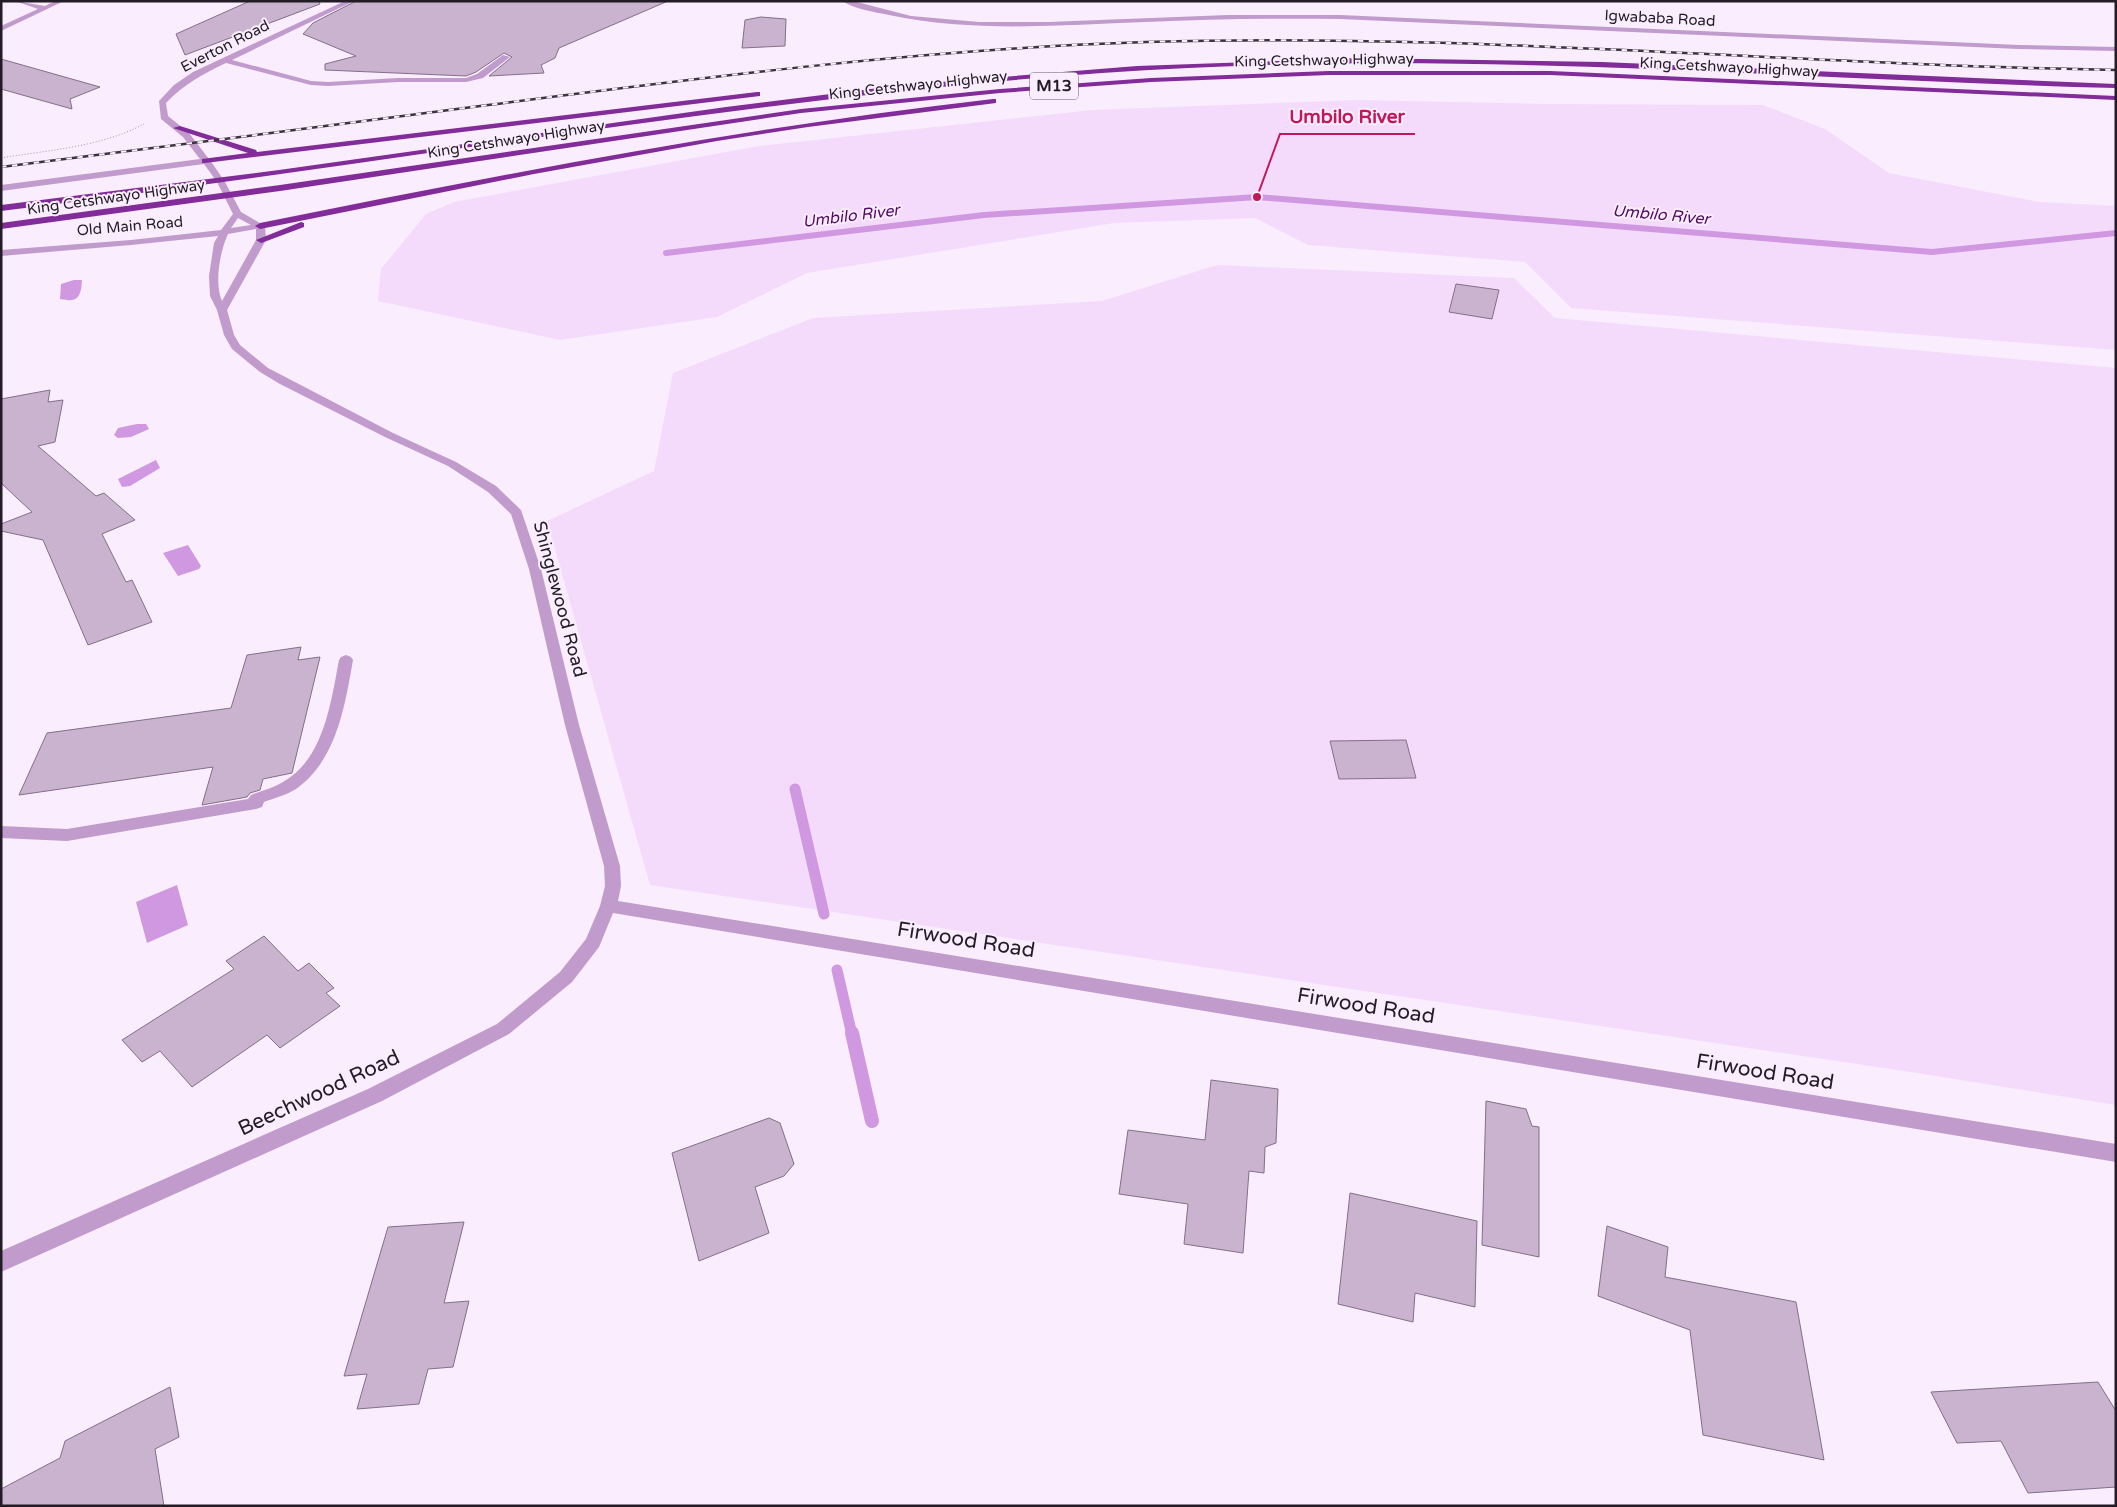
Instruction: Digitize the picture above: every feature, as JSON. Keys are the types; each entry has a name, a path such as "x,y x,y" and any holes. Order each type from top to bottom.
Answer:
{"highway":[{"name":"King Cetshwayo Highway","path":"1,208 178,186 660,117 841,94 1082,72 1285,62 1428,60 1537,62 2025,84 2116,86"},
{"path":"890,80 1159,62 1285,62"},
{"name":"King Cetshwayo Highway","path":"1,226 280,188 704,124 875,102 1091,84 1329,73 1474,72 1594,74 2116,98"},
{"path":"1027,98 1329,73"},
{"path":"207,163 522,121 762,93"},
{"path":"260,226 504,176 693,142 880,115 998,101"},
{"path":"188,134 240,149 275,153"},
{"path":"261,240 342,209"}],"street":[{"path":"18,1 33,7 47,8"},
{"path":"1,29 61,1"},
{"name":"Everton Road","path":"164,117 162,103 170,93 196,74 351,1"},
{"name":"Igwababa Road","path":"845,1 905,16 993,24 1279,16 1340,17 1970,45 2116,48"},
{"path":"224,60 324,84 398,80 460,81 480,76 506,57"},
{"path":"164,117 188,134 237,211 260,226 261,240 222,310"},
{"path":"1,188 207,163"},
{"name":"Shinglewood Road","path":"237,211 219,244 214,276 215,296 236,348 264,370 322,402 452,464 492,489 517,513 535,569 580,754 612,866 613,881 608,906"},
{"name":"Old Main Road","path":"1,253 161,240 260,226"},
{"path":"1,832 67,835 256,803 256,799 289,786 313,765 336,712 346,660"},
{"name":"Firwood Road","path":"608,906 2116,1153"},
{"name":"Beechwood Road","path":"1,1262 375,1095 450,1058 503,1028 538,1002 566,977 593,942 608,906"}],"path":[{"path":"1,158 104,140 128,133 143,124 164,117"}],"shaded area":[{"path":"1357,100 1546,104 1763,105 1825,129 1889,173 2039,202 2116,206 2116,350 1571,308 1525,262 1308,245 1255,218 1114,223 807,273 717,317 560,340 378,301 381,269 426,214 454,202 759,146 1092,110"},
{"path":"1217,265 1514,278 1555,318 2116,368 2116,1105 1917,1073 650,885 547,521 654,471 673,373 813,318 1102,301"},
{"path":"82,280 79,295 71,300 60,299 61,284"},
{"path":"146,424 149,429 131,437 118,438 114,435 118,428"},
{"path":"156,460 160,468 130,486 122,487 118,479"},
{"path":"188,545 201,566 199,569 178,576 163,553"},
{"path":"177,885 188,925 147,943 136,902"}],"building":[{"path":"250,1 319,1 320,4 185,55 176,34"},
{"path":"356,1 668,1 559,48 555,58 541,65 544,73 489,76 512,57 504,53 476,72 466,76 325,70 325,64 356,56 303,34 313,23"},
{"path":"761,17 786,19 785,46 742,48 745,20"},
{"path":"1,59 100,87 70,99 72,109 1,89"},
{"path":"1456,284 1499,290 1492,319 1449,312"},
{"path":"50,390 48,402 63,400 55,442 38,446 96,496 104,493 135,520 102,534 126,582 132,580 152,622 88,645 43,540 1,531 1,524 32,512 1,483 1,399"},
{"path":"301,647 298,660 320,657 292,773 263,779 260,790 250,793 247,797 202,805 213,767 19,795 47,733 231,708 247,655"},
{"path":"1406,740 1416,778 1339,779 1330,741"},
{"path":"264,936 298,971 309,963 334,988 326,993 340,1006 280,1048 267,1035 192,1087 160,1051 142,1062 122,1040 234,969 226,961"},
{"path":"1211,1080 1278,1089 1276,1143 1265,1147 1264,1173 1249,1171 1243,1253 1184,1244 1188,1204 1119,1194 1128,1130 1205,1140"},
{"path":"1486,1101 1526,1109 1532,1126 1539,1127 1539,1257 1482,1245"},
{"path":"769,1118 780,1123 794,1164 784,1176 755,1187 769,1233 699,1261 672,1153"},
{"path":"1350,1193 1477,1221 1475,1307 1415,1293 1413,1322 1338,1304"},
{"path":"464,1222 444,1303 469,1301 453,1367 428,1369 419,1404 357,1409 367,1374 344,1376 388,1227"},
{"path":"1607,1226 1668,1247 1665,1277 1796,1302 1824,1460 1703,1435 1690,1330 1598,1296"},
{"path":"2098,1382 2116,1411 2116,1487 2028,1493 2001,1441 1957,1443 1931,1392"},
{"path":"170,1387 179,1437 155,1449 164,1506 1,1506 1,1489 60,1458 65,1441"}],"waterway":[{"name":"Umbilo River","path":"666,253 984,215 1257,197 1932,252 2116,233"},
{"path":"795,789 824,914"},
{"path":"837,970 852,1035"},
{"path":"852,1033 872,1121"}],"railway":[{"path":"1,167 816,66 981,51 1146,42 1267,40 1389,41 1995,67 2116,70"}],"place":[{"name":"Umbilo River","path":"1257,197"}]}
